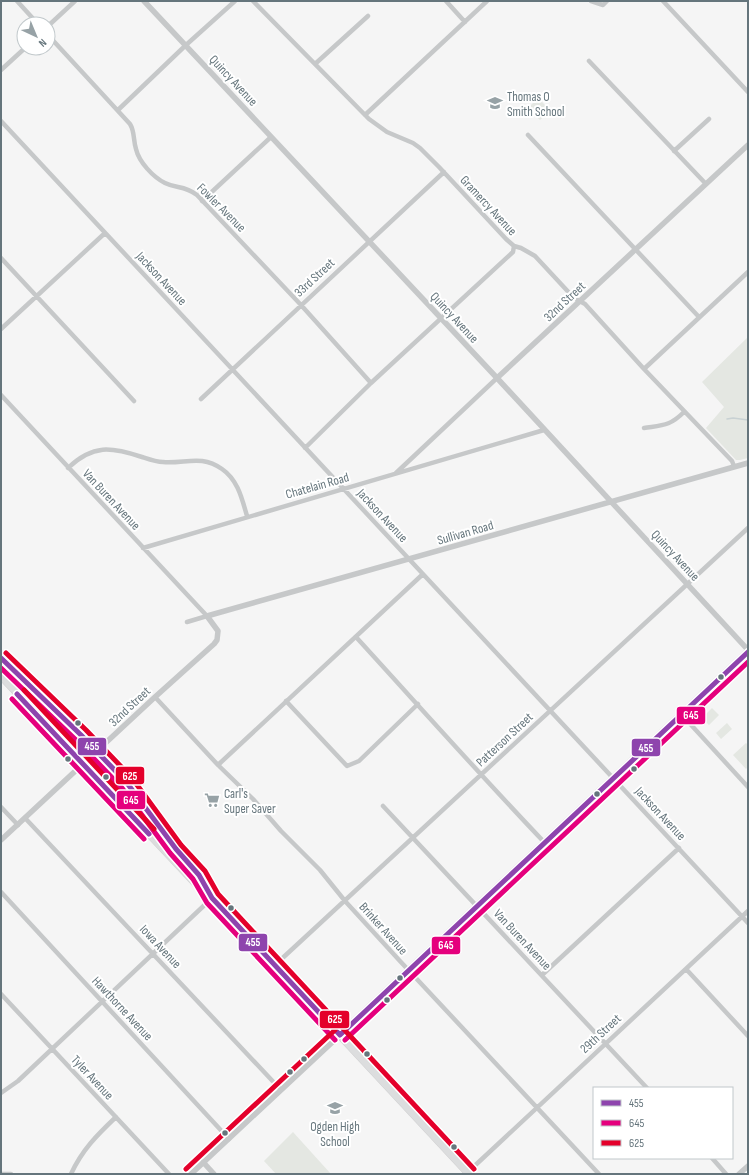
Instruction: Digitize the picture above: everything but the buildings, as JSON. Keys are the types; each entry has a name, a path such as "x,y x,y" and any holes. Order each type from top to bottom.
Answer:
{"main road":[{"path":"340,1035 682,715 748,651"},
{"path":"1,658 97,751 132,790 172,844 199,875 212,898"},
{"path":"1,676 196,884 212,898 275,965 468,1173"}],"street":[{"path":"17,1 31,16"},
{"path":"56,19 75,1"},
{"name":"Quincy Avenue","path":"144,1 186,44 497,378 748,651"},
{"path":"118,110 186,44 235,1"},
{"name":"Gramercy Avenue","path":"253,1 378,126 420,148 506,239 514,246 521,248 535,256 574,298 585,304 684,412 732,461 734,466"},
{"path":"446,1 465,22"},
{"path":"366,115 487,1"},
{"path":"592,1 603,5 607,1"},
{"path":"663,1 748,92"},
{"path":"315,64 368,16"},
{"name":"Fowler Avenue","path":"56,44 130,124 134,133 134,144 137,154 139,159 147,168 165,183 188,189 197,195 301,305 371,383"},
{"path":"1,70 16,56"},
{"path":"589,61 706,184"},
{"path":"674,151 709,119"},
{"name":"Jackson Avenue","path":"1,121 748,923"},
{"path":"528,135 699,318"},
{"path":"202,201 271,137"},
{"name":"32nd Street","path":"394,474 748,145"},
{"name":"33rd Street","path":"200,399 444,172"},
{"path":"1,329 105,232"},
{"path":"305,448 371,383 513,252 514,246"},
{"path":"1,258 134,401"},
{"path":"644,369 748,272"},
{"name":"Van Buren Avenue","path":"1,395 207,616"},
{"path":"644,428 667,424 677,419 684,412"},
{"name":"Chatelain Road","path":"143,548 247,516 544,430"},
{"path":"68,468 90,453 106,449 123,451 161,462 192,460 210,462 226,471 234,480 240,493 247,516"},
{"name":"Sullivan Road","path":"187,622 748,463"},
{"name":"Patterson Street","path":"275,965 748,528"},
{"path":"218,765 423,574"},
{"name":"32nd Street","path":"1,840 214,644 217,640 218,631 207,616"},
{"path":"356,637 545,843"},
{"name":"Brinker Avenue","path":"155,697 218,765 253,799 281,832 320,870 345,901 409,971 599,1174"},
{"path":"286,701 347,766 359,761 418,704"},
{"path":"682,715 748,787"},
{"name":"Van Buren Avenue","path":"383,806 646,1087"},
{"path":"1,807 18,824"},
{"name":"Iowa Avenue","path":"25,818 281,1090"},
{"path":"542,975 678,848"},
{"name":"Hawthorne Avenue","path":"1,892 229,1139"},
{"path":"1,1093 18,1081 212,898"},
{"name":"29th Street","path":"468,1173 748,911"},
{"path":"686,969 748,1036"},
{"name":"Tyler Avenue","path":"1,994 169,1174"},
{"path":"191,1174 340,1035"},
{"path":"71,1174 84,1150 116,1117"},
{"path":"713,1159 726,1174"},
{"path":"203,1162 214,1174"},
{"path":"739,1174 748,1166"},
{"path":"1,1174 10,1174"}],"shaded area":[{"path":"538,98 550,110 540,120 528,108"},
{"path":"748,337 748,458 736,460 706,428 724,407 702,382"},
{"path":"712,708 719,715 709,725 702,718"},
{"path":"727,723 732,729 721,739 716,733"},
{"path":"746,743 748,745 748,767 746,769 733,755"},
{"path":"293,1132 331,1174 276,1174 264,1161"}],"waterway":[{"path":"727,419 733,418 748,420"}],"transit line":[{"name":"455","path":"340,1035 748,652"},
{"name":"625","path":"6,653 86,730 132,778 181,845 205,871 218,894 474,1169"},
{"name":"455","path":"1,658 81,735 127,783 176,849 199,875 212,898 340,1035"},
{"name":"645","path":"345,1040 748,662"},
{"name":"645","path":"1,668 76,740 122,788 170,853 193,879 207,903 335,1040"},
{"name":"625","path":"24,690 154,829"},
{"name":"455","path":"17,694 149,834"},
{"name":"645","path":"12,699 144,839"},
{"name":"625","path":"186,1169 335,1030"}],"place":[{"name":"Thomas O Smith School","path":"495,103"},
{"name":"Carl's Super Saver","path":"212,800"},
{"name":"Ogden High School","path":"335,1108"}]}
